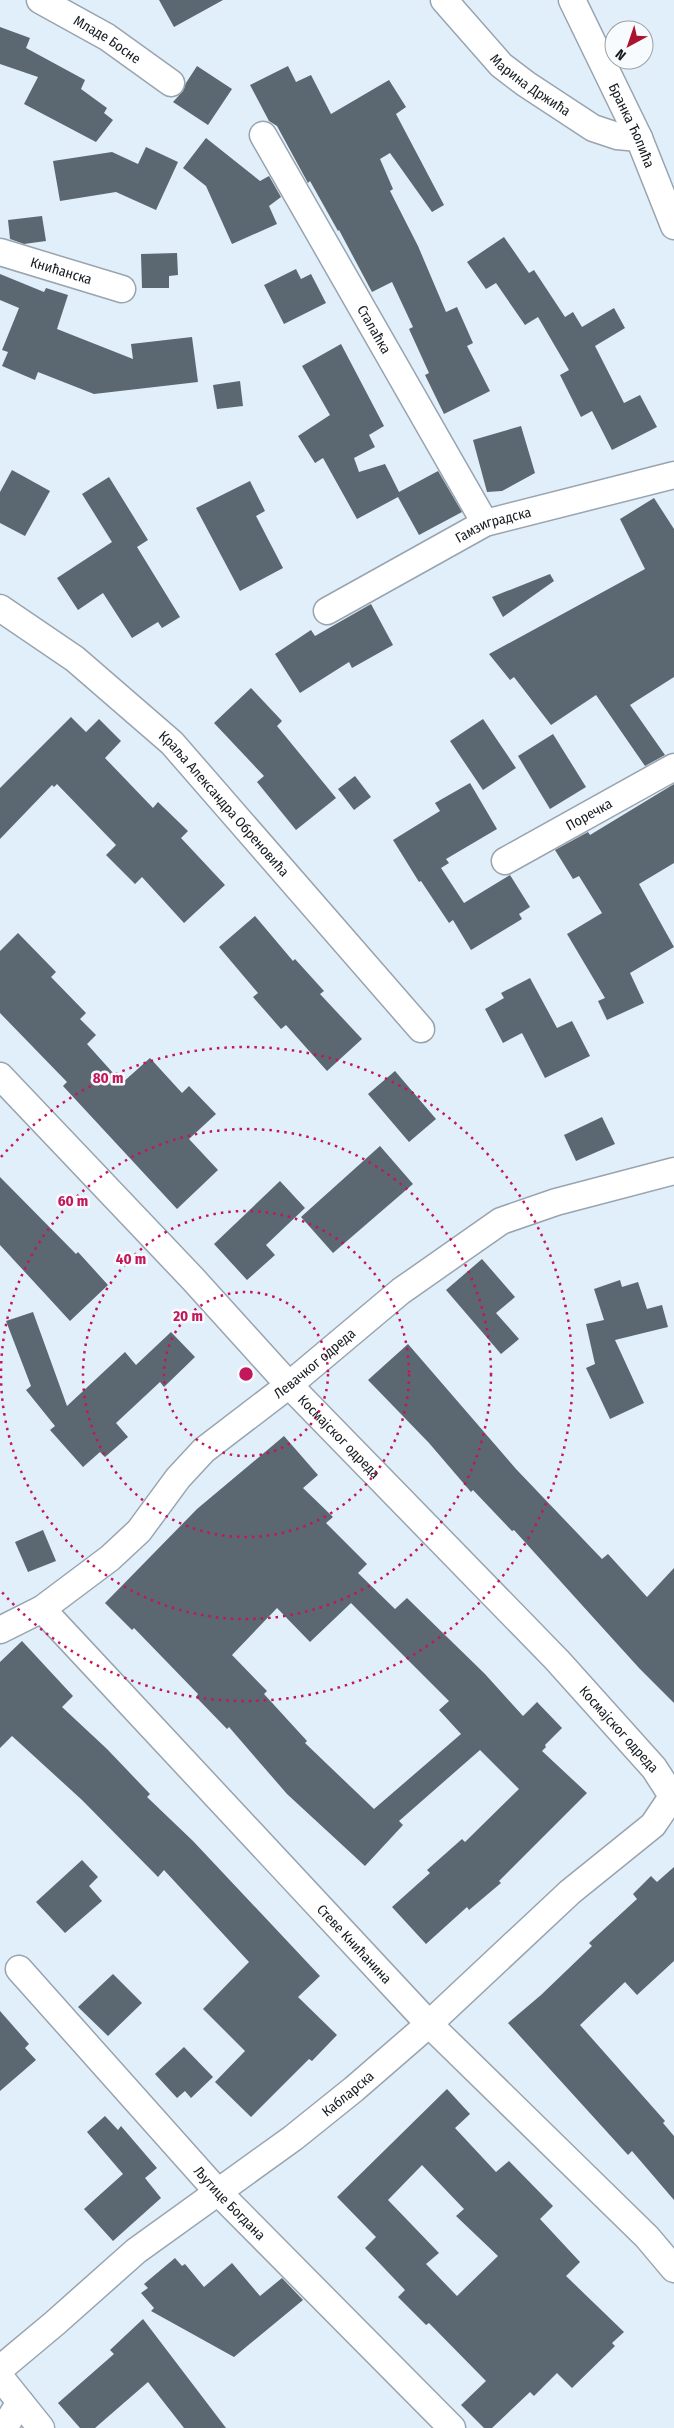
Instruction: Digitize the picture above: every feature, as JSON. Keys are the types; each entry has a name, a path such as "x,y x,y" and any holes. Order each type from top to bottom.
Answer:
{"street":[{"name":"Младе Босне","path":"40,0 107,37 171,83"},
{"name":"Марина Држића","path":"444,0 501,65 526,84 593,128 617,136 638,138"},
{"name":"Бранка Ћопића","path":"572,0 638,138 665,200 674,226"},
{"name":"Сталаћка","path":"263,135 485,522"},
{"name":"Книћанска","path":"0,252 122,289"},
{"name":"Гамзиградска","path":"327,611 485,522 674,475"},
{"name":"Краља Александра Обреновића","path":"0,608 75,659 172,743 421,1029"},
{"name":"Поречка","path":"505,861 674,767"},
{"name":"Космајског одреда","path":"0,1076 193,1279 289,1385 557,1660 654,1768 673,1797"},
{"name":"Левачког одреда","path":"0,1630 42,1609 110,1558 139,1531 178,1478 204,1450 289,1385 401,1291 501,1221 556,1202 674,1170"},
{"name":"Стеве Книћанина","path":"42,1609 429,2024 647,2237 674,2270"},
{"name":"Кабларска","path":"0,2368 55,2324 136,2251 293,2138 429,2024 570,1892 653,1824 673,1797"},
{"name":"Љутице Богдана","path":"18,1969 217,2191 452,2428"},
{"path":"0,2377 41,2428"},
{"path":"4,2428 20,2402"}],"building":[{"path":"159,0 223,0 174,27"},
{"path":"0,27 30,38 26,48 85,80 81,89 107,108 104,113 113,120 96,142 24,104 38,77 0,64"},
{"path":"197,66 232,89 208,125 173,102 183,91"},
{"path":"288,66 296,82 311,75 331,114 389,80 406,107 396,114 444,205 432,212 390,153 380,159 393,189 390,191 418,246 446,312 457,307 473,343 467,346 490,391 444,414 425,375 429,373 409,329 413,327 392,282 372,292 339,230 310,181 308,183 277,126 269,121 250,85"},
{"path":"206,138 260,181 269,176 281,197 269,206 277,224 232,244 206,186 183,168"},
{"path":"146,147 178,162 156,210 116,192 60,201 53,161 112,152 138,164"},
{"path":"42,216 46,241 24,244 10,239 8,220"},
{"path":"504,237 529,273 534,270 565,317 573,312 582,327 614,308 625,328 595,346 624,403 640,395 657,427 612,450 592,411 581,417 560,375 569,370 538,317 525,325 496,283 486,289 467,262"},
{"path":"177,253 178,275 169,276 169,288 142,288 141,254"},
{"path":"296,269 301,279 311,274 326,303 284,324 264,285"},
{"path":"0,274 44,292 46,288 68,295 57,329 133,359 131,344 192,337 198,382 94,394 38,372 35,380 2,366 8,352 2,350 19,308 0,300"},
{"path":"341,344 384,426 369,435 375,447 354,458 359,472 385,464 399,492 438,471 462,512 419,535 398,497 357,519 323,458 315,463 298,436 330,415 302,366"},
{"path":"240,381 243,406 217,409 213,385"},
{"path":"521,426 535,473 502,491 487,492 473,440"},
{"path":"12,470 50,491 25,536 0,523 0,492"},
{"path":"109,477 148,540 137,547 180,617 162,628 158,622 132,638 103,593 78,610 57,578 112,542 82,494"},
{"path":"250,481 265,511 256,516 283,568 240,591 196,508"},
{"path":"654,498 674,529 674,677 630,705 665,755 645,766 596,695 551,725 514,677 510,680 489,654 645,569 620,519"},
{"path":"550,574 554,581 503,617 492,597"},
{"path":"371,604 393,645 352,668 349,662 300,693 275,654 311,630 315,636"},
{"path":"251,688 282,721 277,726 336,798 296,830 257,782 264,776 214,723"},
{"path":"71,717 86,732 99,719 121,741 105,758 153,808 158,802 188,831 181,838 225,885 184,923 142,877 135,884 106,855 116,845 57,784 54,787 52,785 0,839 0,788"},
{"path":"483,719 516,768 483,790 450,741"},
{"path":"553,734 586,787 550,809 518,756"},
{"path":"355,776 371,797 354,810 338,789"},
{"path":"470,783 497,829 446,859 449,863 441,868 464,903 510,875 530,907 519,914 522,919 471,950 453,920 449,923 421,881 419,882 393,840 440,811 435,803"},
{"path":"674,784 674,863 639,884 674,947 630,973 644,1003 607,1020 598,1001 605,998 567,934 602,913 579,876 573,879 555,850 588,832 590,835"},
{"path":"255,916 293,961 295,959 324,991 320,994 362,1039 327,1071 286,1025 281,1029 253,997 258,993 219,947"},
{"path":"18,933 56,972 51,977 86,1013 80,1019 96,1035 87,1044 122,1083 150,1058 182,1093 189,1086 216,1114 189,1139 218,1170 177,1209 63,1086 67,1082 0,1013 0,951"},
{"path":"530,978 557,1028 572,1021 590,1056 545,1078 522,1033 503,1043 485,1009 504,998 501,993"},
{"path":"395,1071 436,1119 409,1142 368,1094"},
{"path":"602,1117 615,1144 576,1161 564,1135"},
{"path":"380,1146 413,1184 333,1253 301,1217"},
{"path":"0,1177 76,1254 78,1252 108,1285 70,1321 0,1245"},
{"path":"280,1181 305,1208 266,1245 275,1255 247,1280 214,1244"},
{"path":"482,1259 515,1297 496,1313 519,1339 501,1354 446,1290"},
{"path":"620,1280 622,1287 638,1282 647,1309 662,1305 668,1327 615,1340 644,1403 610,1419 586,1368 595,1364 586,1324 604,1320 594,1289"},
{"path":"33,1312 67,1406 125,1352 136,1365 171,1332 195,1357 164,1387 160,1382 116,1423 128,1437 105,1457 100,1452 83,1467 50,1430 55,1426 26,1390 31,1386 6,1321"},
{"path":"408,1344 516,1469 602,1559 608,1554 647,1597 674,1568 674,1703 639,1668 514,1530 512,1531 473,1490 471,1492 429,1443 368,1380"},
{"path":"284,1436 318,1475 303,1488 333,1517 326,1523 367,1564 358,1573 395,1609 407,1598 485,1674 523,1716 537,1702 562,1728 545,1745 546,1747 542,1751 587,1793 499,1881 501,1883 469,1910 467,1907 426,1944 392,1907 430,1873 427,1870 462,1839 465,1842 519,1789 480,1750 399,1821 403,1825 365,1866 287,1794 229,1727 227,1729 196,1697 198,1694 134,1628 132,1630 105,1603 197,1509","holes":["351,1603 449,1701 439,1710 461,1734 374,1809 305,1743 307,1741 264,1694 267,1691 232,1655 277,1608 310,1642"]},
{"path":"43,1530 56,1561 28,1572 15,1542"},
{"path":"22,1641 73,1696 62,1707 107,1749 150,1794 147,1797 193,1841 320,1976 298,1997 337,2035 312,2061 309,2059 251,2117 215,2082 245,2051 203,2009 249,1962 164,1870 158,1877 82,1800 12,1736 0,1748 0,1662"},
{"path":"82,1860 98,1877 89,1886 102,1901 65,1933 36,1902"},
{"path":"674,1867 674,1961 637,1995 625,1982 580,2025 665,2121 663,2123 674,2136 674,2200 632,2151 628,2155 508,2023 541,1995 592,1946 589,1943 637,1899 633,1894 651,1876 657,1882"},
{"path":"113,1974 142,2003 108,2036 78,2007"},
{"path":"0,2011 29,2044 25,2048 36,2060 0,2091"},
{"path":"184,2047 213,2077 191,2098 185,2091 177,2098 155,2074"},
{"path":"447,2089 470,2114 455,2128 496,2172 509,2161 553,2206 540,2219 580,2262 566,2276 624,2332 612,2343 615,2346 572,2388 557,2373 534,2396 530,2392 492,2428 484,2428 461,2405 486,2381 429,2323 426,2325 398,2297 405,2290 365,2248 376,2237 337,2197","holes":["422,2165 464,2209 456,2216 498,2256 457,2296 426,2264 439,2253 388,2200"]},
{"path":"105,2116 118,2130 121,2126 157,2168 145,2178 161,2198 113,2241 84,2209 123,2174 87,2132"},
{"path":"175,2258 182,2266 185,2264 204,2287 232,2263 260,2296 282,2278 303,2300 234,2357 151,2311 154,2308 141,2293 148,2288 144,2284"},
{"path":"143,2319 226,2428 184,2428 148,2382 95,2428 80,2428 58,2403 114,2354 110,2350"}]}
